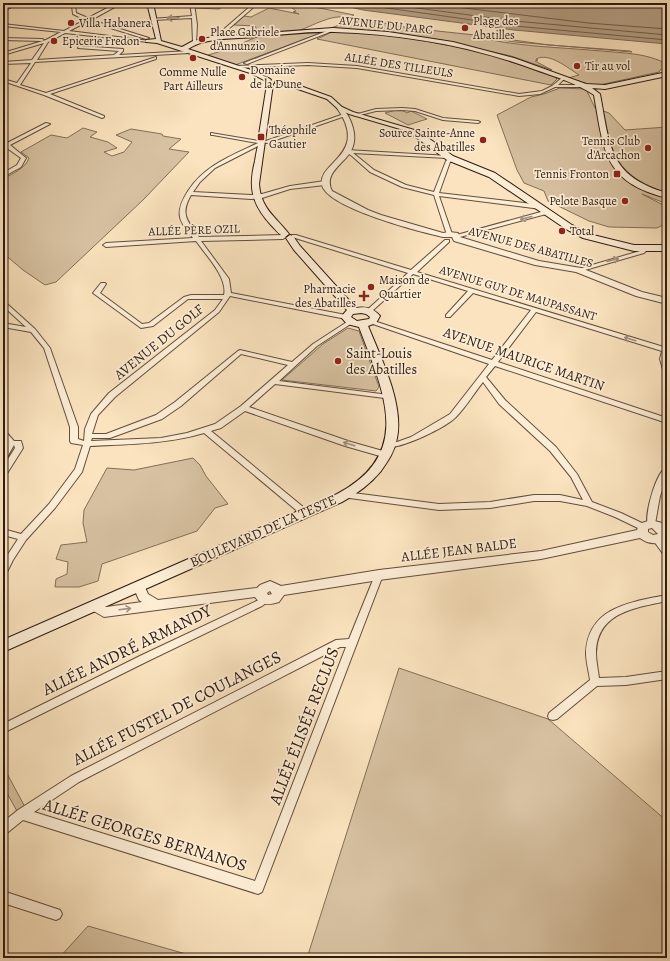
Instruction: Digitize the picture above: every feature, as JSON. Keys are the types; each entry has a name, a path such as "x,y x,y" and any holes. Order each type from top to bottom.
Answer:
{"main road":[{"path":"150,3 156,28 157,40"},
{"name":"AVENUE DU PARC","path":"182,50 195,42 216,38 333,30 388,34 453,44 512,59 593,88"},
{"path":"149,40 157,40 182,50 252,72 272,82 290,84 329,98 340,108 351,114 409,130 449,158 492,175 586,236 610,243 646,248 667,248"},
{"path":"666,75 593,88 606,148 616,167 625,178 634,185 645,190 667,196"},
{"path":"272,82 255,183 256,196 272,220 288,236 350,316 368,323"},
{"path":"350,316 361,310 369,311 375,316 368,323"},
{"path":"368,323 389,397 394,423 389,450"},
{"name":"BOULEVARD DE LA TESTE","path":"3,646 344,496 365,481 382,463 389,450"}],"street":[{"path":"3,3 17,3"},
{"path":"3,10 17,3"},
{"path":"36,3 57,3"},
{"path":"69,3 74,6 74,13 88,20 149,40"},
{"path":"3,54 48,40 120,3"},
{"path":"188,3 192,3 195,25 195,42"},
{"path":"216,38 254,5"},
{"path":"154,19 193,17"},
{"path":"3,25 149,40"},
{"path":"235,67 333,30"},
{"path":"3,39 48,40"},
{"path":"5,87 17,85 48,40"},
{"path":"79,47 122,50 114,57"},
{"path":"3,63 189,52"},
{"path":"46,94 165,54"},
{"name":"ALLÉE DES TILLEULS","path":"235,67 301,64 345,66 519,95 543,93 556,86 563,78"},
{"path":"3,80 46,94 102,117"},
{"name":"ALLÉE DES TILLEULS","path":"556,86 593,88"},
{"path":"227,296 229,286 226,279 183,218 181,210 189,193 208,169 262,143 351,114 402,108 422,112 443,119 478,122"},
{"path":"422,112 426,108"},
{"path":"189,193 256,196 290,188 325,184 333,166 348,151 351,134 351,114"},
{"path":"3,175 24,162 24,158 5,144 48,124"},
{"path":"213,134 262,143"},
{"path":"348,151 449,158 436,194 450,237"},
{"path":"348,151 381,177 404,186 436,194 544,210"},
{"name":"AVENUE DES ABATILLES","path":"325,184 329,192 365,212 538,263 578,270 639,294 667,301"},
{"path":"369,311 450,237 544,210"},
{"name":"ALLÉE PÈRE OZIL","path":"106,244 288,236"},
{"name":"AVENUE GUY DE MAUPASSANT","path":"288,236 412,271 666,350"},
{"path":"578,270 638,254 646,248"},
{"path":"103,284 96,293 141,326 151,326 186,298 191,297 227,296 350,316"},
{"path":"448,316 472,290"},
{"name":"AVENUE DU GOLF","path":"3,572 9,559 23,538 67,488 79,470 95,414 112,395 217,311 226,301 227,296"},
{"path":"3,302 32,330 47,348 74,427 74,441 88,436"},
{"path":"244,408 348,444 389,450 438,426 453,416 535,309"},
{"path":"74,427 88,436 107,439 161,440 207,431 218,426 244,408 292,364 350,316"},
{"path":"3,324 19,317"},
{"name":"AVENUE MAURICE MARTIN","path":"368,323 495,363 667,421"},
{"path":"3,324 32,330"},
{"path":"666,350 663,359 667,373"},
{"path":"107,439 159,417 178,404 240,352 292,364"},
{"path":"483,378 502,402 552,449 574,476 589,504"},
{"path":"274,382 389,397"},
{"path":"207,431 305,513"},
{"path":"3,434 12,443 18,443 19,448 7,462 3,473"},
{"path":"3,457 8,447 12,443"},
{"path":"646,528 659,484 667,470"},
{"path":"344,496 439,507 478,506 534,498 560,498 589,504 646,528 658,526 662,533 667,553"},
{"name":"ALLÉE JEAN BALDE","path":"263,596 274,599 278,594 278,591 379,575 541,555 646,528"},
{"path":"3,532 23,538"},
{"name":"ALLÉE ÉLISÉE RECLUS","path":"258,888 379,575"},
{"path":"139,586 143,598 158,606"},
{"path":"94,606 104,612 263,596"},
{"name":"ALLÉE ANDRÉ ARMANDY","path":"3,729 145,658 259,604 263,596"},
{"path":"595,682 591,654 594,635 604,618 622,608 667,598"},
{"name":"ALLÉE FUSTEL DE COULANGES","path":"3,829 22,814 75,779 339,643 353,643"},
{"path":"553,716 595,682 626,681 667,675"},
{"name":"ALLÉE GEORGES BERNANOS","path":"22,814 258,888"},
{"path":"3,897 56,914"}],"shaded area":[{"path":"193,3 229,3 219,9 194,8"},
{"path":"300,4 354,15 351,17 370,22 374,21 409,28 494,37 547,45 474,36 521,45 626,53 659,60 667,64 667,68 661,69 659,72 595,86 568,78 579,75 552,59 541,57 535,61 552,70 511,56 440,40 370,31 328,29 353,20 346,17 331,18 301,30 285,33 259,34 255,26 234,25 244,16 251,17 269,8 299,14 293,12 296,11 291,7"},
{"path":"327,31 235,65 205,56 228,49 259,36"},
{"path":"334,31 390,35 475,50 555,76 557,79 551,85 317,39"},
{"path":"557,46 630,51 632,52"},
{"path":"560,88 586,89 595,108 609,113 625,130 667,127 667,204 642,194 667,207 667,223 657,228 609,227 589,221 548,201 544,191 524,183 517,170 497,115 531,97"},
{"path":"400,109 407,113 411,111 427,119 408,125 385,113"},
{"path":"83,128 97,132 90,137 108,142 117,148 104,152 112,156 124,152 132,142 116,135 131,129 181,139 169,149 189,152 143,200 56,282 45,285 23,270 3,253 3,179 18,170 27,162 29,158 21,152 51,135 67,138"},
{"path":"348,328 359,331 379,387 376,391 282,380 323,344"},
{"path":"193,458 200,465 206,476 228,504 215,508 197,531 102,564 98,581 79,587 55,587 56,579 67,574 68,562 56,559 61,545 87,542 83,523 84,510 107,468 134,470"},
{"path":"399,668 548,719 667,821 667,958 307,958"},
{"path":"3,766 25,807 18,813 3,786"},
{"path":"88,926 200,958 59,958"}],"water":[{"path":"333,3 667,3 667,44 514,30 363,10"}],"place":[{"name":"Villa Habanera","path":"71,23"},
{"name":"Plage des Abatilles","path":"465,28"},
{"name":"Place Gabriele d'Annunzio","path":"202,39"},
{"name":"Epicerie Fredon","path":"54,41"},
{"name":"Comme Nulle Part Ailleurs","path":"193,58"},
{"name":"Tir au vol","path":"577,66"},
{"name":"Domaine de la Dune","path":"242,77"},
{"name":"Théophile Gautier","path":"261,137"},
{"name":"Source Sainte-Anne des Abatilles","path":"483,140"},
{"name":"Tennis Club d'Arcachon","path":"648,148"},
{"name":"Tennis Fronton","path":"617,174"},
{"name":"Pelote Basque","path":"625,201"},
{"name":"Total","path":"562,231"},
{"name":"Maison de Quartier","path":"371,287"},
{"name":"Pharmacie des Abatilles","path":"364,296"},
{"name":"Saint-Louis des Abatilles","path":"338,361"}]}
